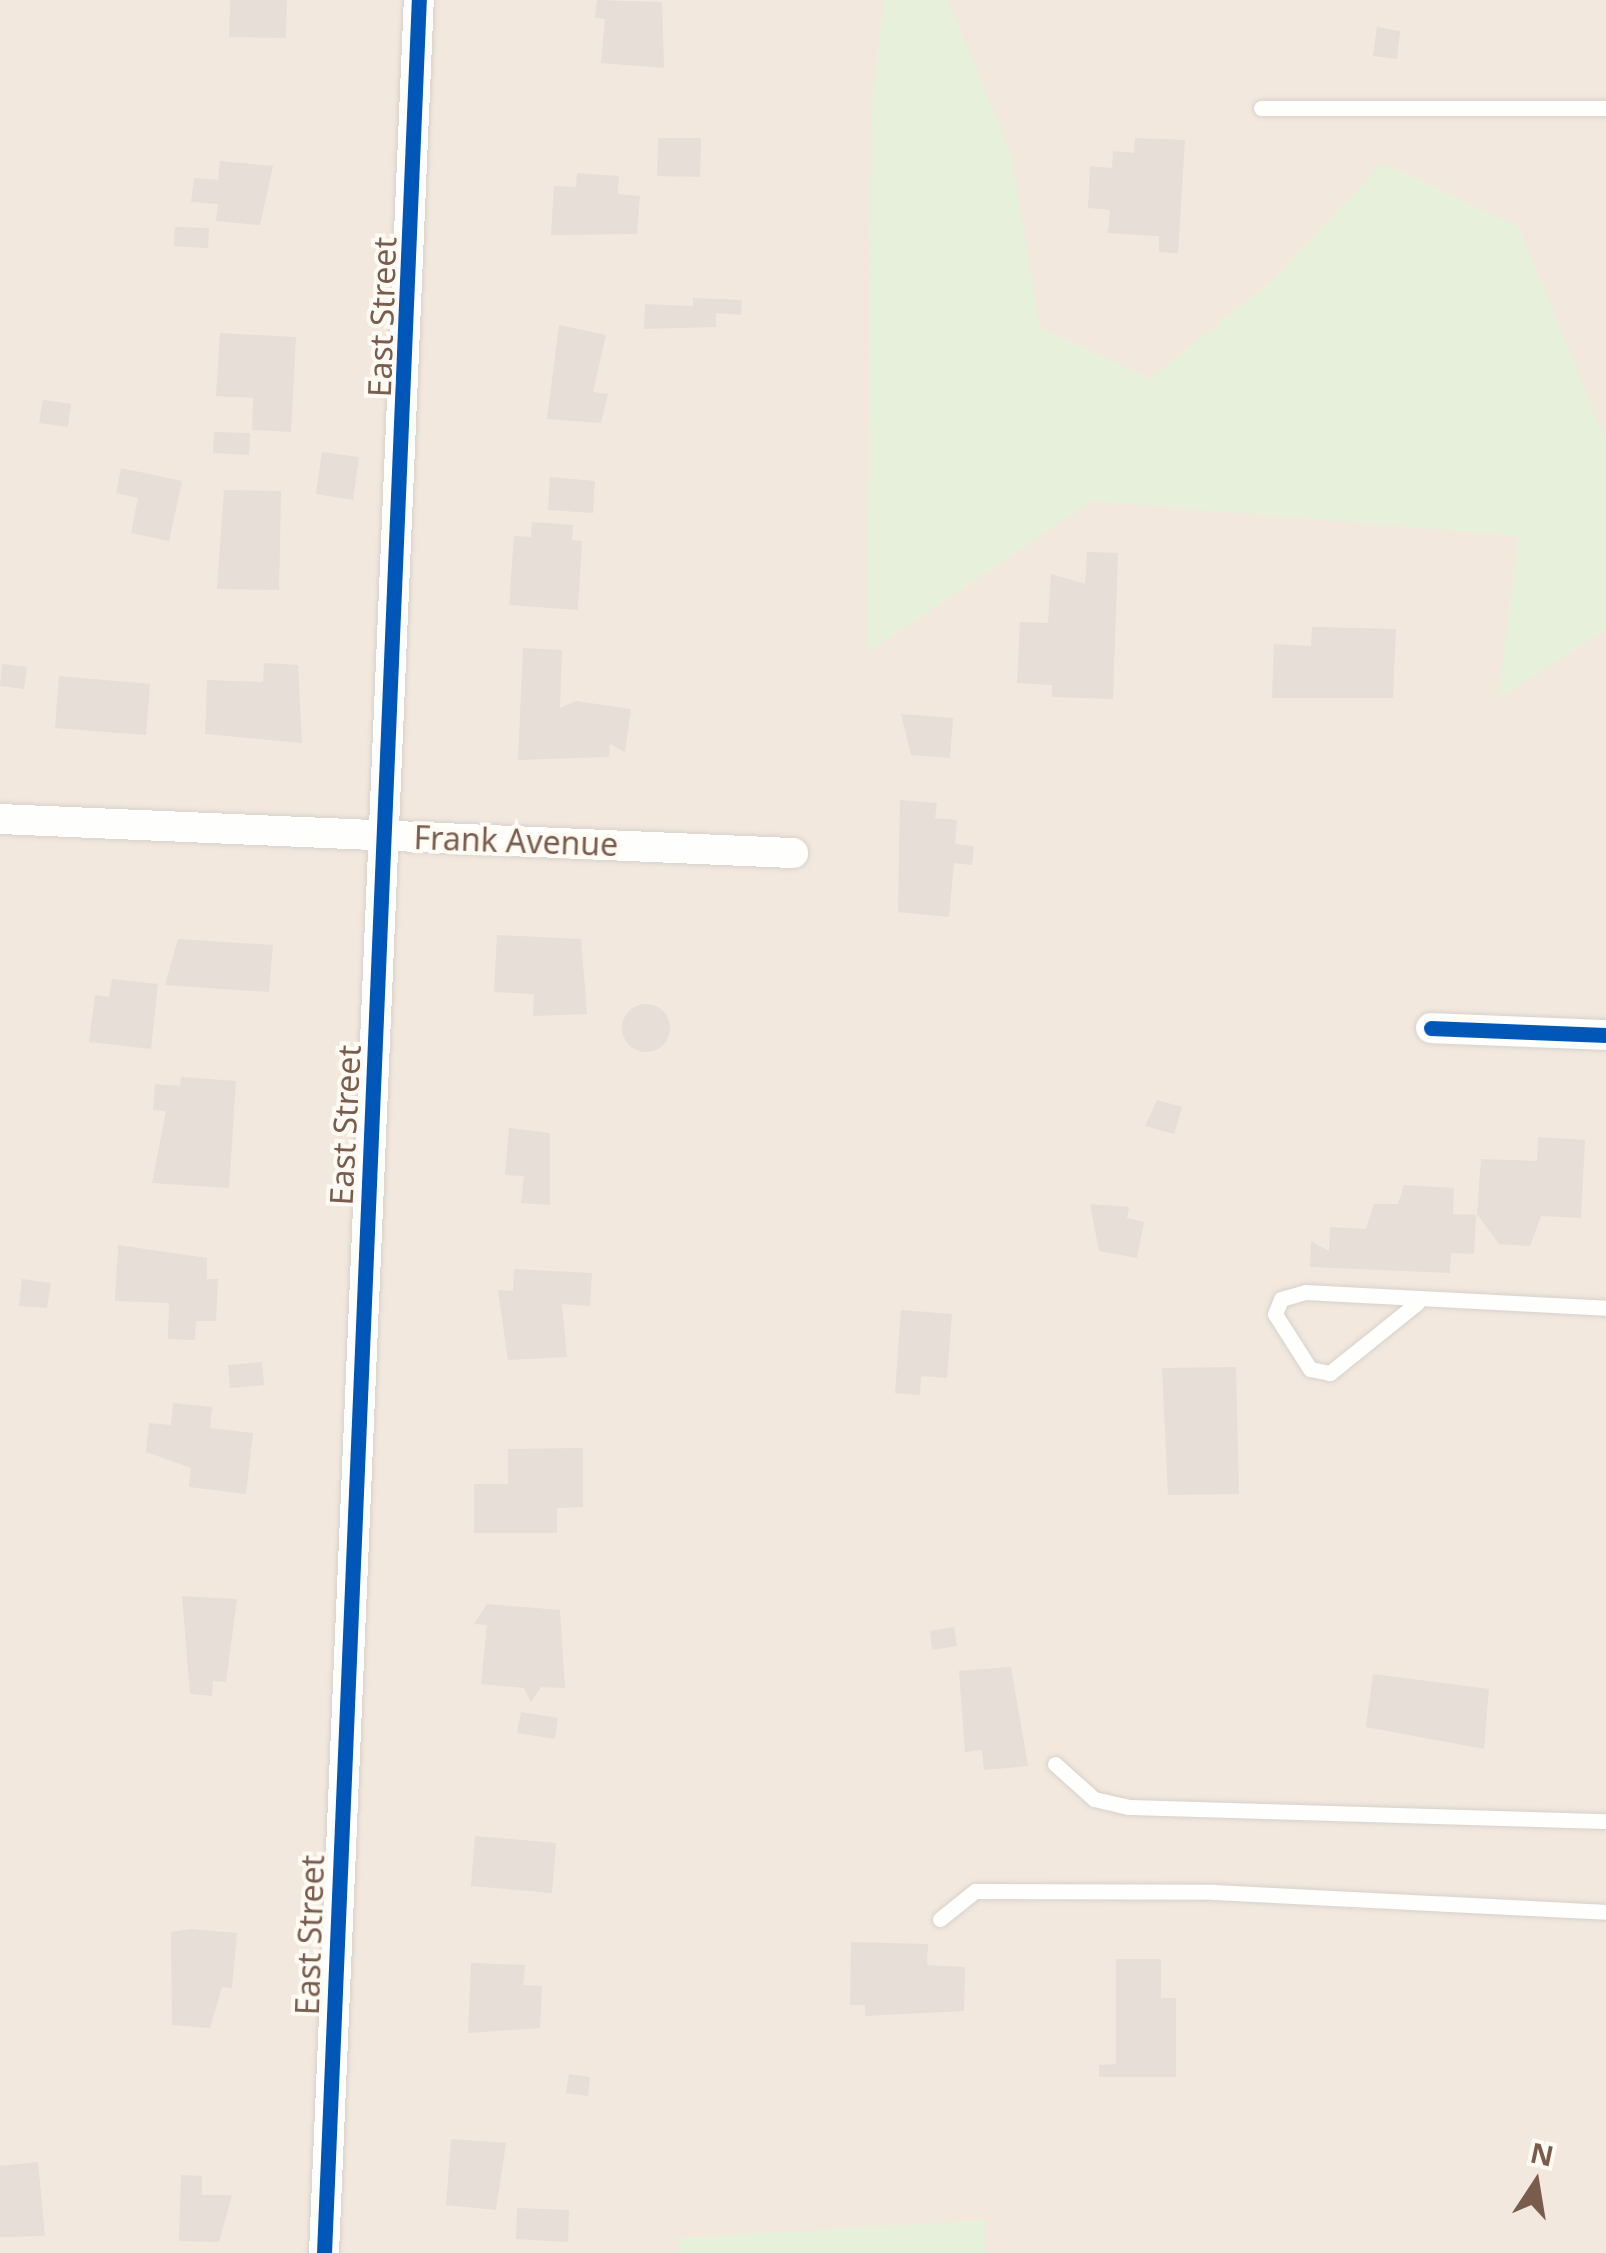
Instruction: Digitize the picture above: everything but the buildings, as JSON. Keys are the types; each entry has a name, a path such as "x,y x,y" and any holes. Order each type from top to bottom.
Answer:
{"street":[{"name":"East Street","path":"324,2253 388,835 419,0"},
{"name":"Frank Avenue","path":"0,820 793,853"},
{"path":"1431,1028 1606,1035"}],"lane":[{"path":"1261,108 1606,108"},
{"path":"1417,1304 1330,1373 1310,1368 1275,1314 1281,1299 1305,1292 1417,1304 1606,1308"},
{"path":"1056,1764 1094,1800 1129,1807 1606,1821"},
{"path":"940,1918 974,1891 1214,1892 1606,1912"}],"shaded area":[{"path":"0,0 1606,0 1606,2253 0,2253"}],"green space":[{"path":"884,0 948,0 1011,154 1040,328 1150,378 1275,278 1382,163 1519,227 1606,441 1606,629 1498,699 1518,536 1092,501 867,653 871,110"},
{"path":"985,2220 985,2253 678,2253 679,2238"}],"cycle path":[{"path":"324,2253 419,0"},
{"path":"1431,1028 1606,1035"}]}
